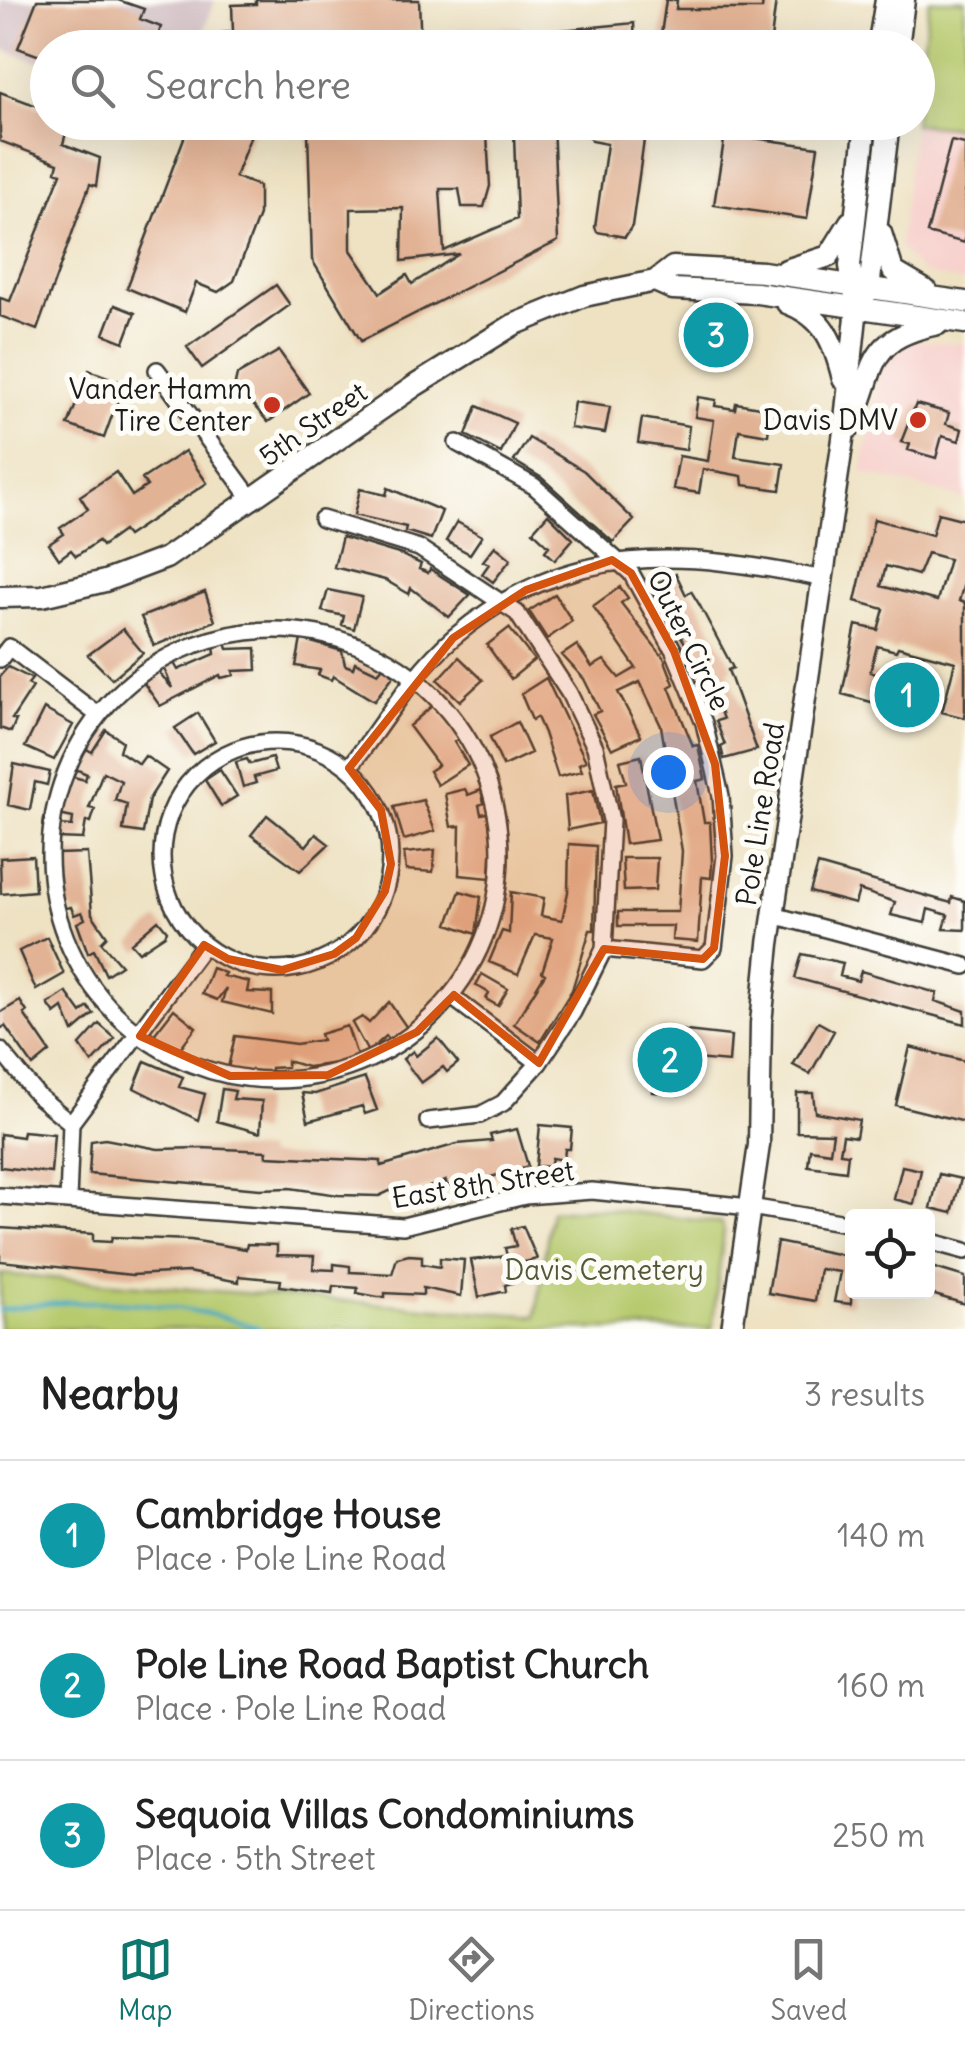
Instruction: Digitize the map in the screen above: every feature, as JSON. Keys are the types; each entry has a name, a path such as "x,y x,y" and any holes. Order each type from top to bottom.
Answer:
{"main road":[{"path":"885,30 894,5"},
{"path":"894,5 896,30"},
{"name":"Pole Line Road","path":"859,287 856,206 864,140"},
{"path":"876,140 873,160 882,184"},
{"name":"Pole Line Road","path":"732,1329 758,1145 762,997 844,439 856,307 879,208 887,140"},
{"path":"760,283 829,256 840,244 856,206"},
{"path":"879,208 882,242 893,271 958,312"},
{"name":"5th Street","path":"0,597 42,596 106,582 166,558 416,385 512,325 584,296 655,281 673,268 710,266 856,307 958,312"},
{"path":"760,283 819,321 834,342 847,393"},
{"name":"5th Street","path":"760,283 859,287 958,312"},
{"path":"844,439 860,407 869,368 882,346 958,312"}],"street":[{"path":"157,370 252,500"},
{"name":"Outer Circle","path":"457,443 534,486 630,573 689,683 715,764 725,856 710,955 703,958 604,949"},
{"path":"322,519 418,548 517,613 569,693 594,748 611,820 604,949 573,1012 539,1063 503,1103 480,1116 428,1121"},
{"path":"349,768 416,679 453,638 502,604 573,571 612,560 691,558 824,579"},
{"path":"275,630 342,641 409,670 429,686 479,758 496,806 502,856 496,906 479,954 452,997 416,1032 375,1058 312,1077 279,1081 230,1076 183,1061 140,1036 102,1000 74,958 56,909 49,858 54,807 71,758 98,714 134,679 177,652 225,636 275,630"},
{"path":"0,659 9,647 98,714"},
{"path":"262,743 310,747 349,768 381,810 390,864 380,904 356,938 334,954 282,970 254,968 204,945 172,903 162,851 176,800 192,779 212,761 262,743"},
{"path":"773,915 965,966"},
{"path":"68,1201 70,1122 140,1036 204,945"},
{"path":"452,997 539,1063"},
{"path":"0,1050 38,1096 70,1122"},
{"name":"East 8th Street","path":"0,1196 403,1226 557,1192 750,1207 845,1223"},
{"path":"935,1244 965,1252"}],"highlighted area":[{"path":"612,560 631,573 674,651 715,764 725,856 714,948 703,959 604,949 539,1063 454,995 417,1032 328,1075 230,1076 140,1036 204,945 228,959 282,970 334,954 356,938 385,891 391,864 381,810 349,768 453,638 526,590"}],"shaded area":[{"path":"0,0 215,0 204,30 30,30 30,59 0,48"},
{"path":"935,126 965,128 965,282 922,273 899,247 912,140 935,140"},
{"path":"914,340 965,344 965,499 862,472 880,369 899,345"}],"green space":[{"path":"929,0 965,0 965,128 935,126 935,30 925,30"},
{"name":"Davis Cemetery","path":"598,1208 721,1223 724,1231 712,1329 0,1329 0,1274 536,1316 551,1211"}],"building":[{"path":"37,0 118,0 144,9 140,19 161,27 30,30 30,52 18,48"},
{"path":"256,0 419,0 420,30 233,30 232,5 256,4"},
{"path":"666,0 677,0 676,9 762,9 763,0 776,0 772,30 662,30"},
{"path":"634,23 634,30 561,30"},
{"path":"519,27 519,30 460,29"},
{"path":"0,92 30,103 30,140 64,140 63,144 100,158 96,186 90,184 37,330 0,316 0,298 10,301 61,173 56,171 58,163 0,141"},
{"path":"183,140 249,140 235,177 259,186 259,215 234,281 218,292 196,283 185,312 127,288"},
{"path":"308,140 487,140 490,186 484,207 462,207 459,189 440,189 444,251 517,219 514,140 554,140 558,241 361,341 312,260","holes":["403,208 402,261 459,254 412,284 407,275 380,293 351,250 351,209"]},
{"path":"644,140 632,226 625,237 597,232 595,227 607,144 591,141"},
{"path":"724,140 768,140 818,147 807,219 714,205"},
{"path":"951,141 965,144 965,243 927,233"},
{"path":"276,285 290,305 202,368 187,347"},
{"path":"115,305 135,313 124,342 104,334"},
{"path":"700,323 737,329 733,356 696,348"},
{"path":"279,351 309,393 268,422 235,384 237,375"},
{"path":"89,370 118,381 121,391 104,438 68,425"},
{"path":"698,397 716,400 715,406 735,409 736,403 771,409 768,435 739,430 735,457 784,464 780,490 743,485 742,476 703,469 699,493 673,489 679,456 708,461 714,420 695,417"},
{"path":"574,402 610,407 605,433 570,428"},
{"path":"916,404 949,413 946,424 962,429 959,441 942,436 936,458 908,450 910,444 901,442"},
{"path":"477,406 515,423 501,453 466,435"},
{"path":"642,418 689,426 686,450 638,443"},
{"path":"529,438 584,471 634,520 613,542 542,478 514,461"},
{"path":"185,451 207,483 127,536 123,531 102,546 98,541 76,556 71,550 59,559 49,544 64,534 60,528 88,509 80,496 116,472 132,496 147,486 142,479"},
{"path":"388,488 442,511 431,539 405,531 406,527 354,515 360,489 386,495"},
{"path":"938,513 965,520 965,580 959,601 965,603 965,718 942,712 955,662 898,647 896,651 877,646 870,672 923,690 920,705 884,697 882,705 842,694 856,625 878,630 884,609 855,601 874,519 932,535","holes":["927,553 949,559 937,601 881,586 886,566 918,575"]},
{"path":"548,514 573,539 555,560 545,551 549,546 533,531"},
{"path":"457,522 482,536 470,554 446,541"},
{"path":"342,537 402,555 421,564 419,569 428,573 430,569 470,595 449,617 411,588 409,594 385,580 334,567"},
{"path":"495,546 511,559 493,582 482,574 489,564 483,561"},
{"path":"676,574 686,595 691,591 699,604 733,668 728,670 757,750 724,759 721,747 725,745 716,721 723,719 710,685 651,586"},
{"path":"620,587 628,598 621,603 664,658 674,684 669,687 693,746 698,745 705,779 697,781 704,822 710,822 712,862 711,878 702,877 698,942 672,940 673,926 618,926 618,912 678,912 682,851 661,726 640,682 618,692 641,736 612,749 593,714 600,711 584,679 562,655 577,645 592,667 604,660 619,678 636,668 593,606"},
{"path":"328,590 362,597 354,629 342,625 344,616 322,611"},
{"path":"205,592 215,621 154,646 141,617"},
{"path":"555,594 572,621 547,639 529,611"},
{"path":"509,628 534,660 511,679 487,645"},
{"path":"123,629 143,653 112,679 88,655"},
{"path":"301,639 342,651 345,665 353,668 355,662 378,673 383,667 394,675 374,701 333,676 331,680 318,675 320,670 296,666"},
{"path":"226,643 228,649 256,648 257,670 233,671 234,675 221,678 220,675 160,706 143,682 158,671 172,688 164,668 174,663 178,670 215,654 214,646"},
{"path":"459,657 483,680 460,701 438,680"},
{"path":"8,667 32,679 28,684 33,687 12,719 16,720 11,732 0,728 0,676"},
{"path":"546,678 586,761 579,764 582,771 558,777 537,717 532,720 521,694"},
{"path":"433,705 459,738 454,742 468,765 437,785 429,771 438,765 409,726"},
{"path":"44,709 73,725 54,760 25,747"},
{"path":"198,713 215,741 193,754 175,728"},
{"path":"517,722 531,753 503,766 490,737"},
{"path":"106,730 122,741 119,751 139,764 145,756 167,771 149,799 143,833 123,830 127,804 115,800 121,781 103,772 89,808 95,809 91,822 86,821 83,839 56,838 58,825 72,826 73,818 59,815 70,776 85,780 87,774 73,768 83,747 92,752"},
{"path":"641,756 657,840 625,844 616,784 626,782 620,761"},
{"path":"272,758 276,771 254,777 256,783 243,787 236,762 247,759 250,764"},
{"path":"14,764 50,772 47,785 35,782 30,810 8,805"},
{"path":"220,770 237,796 221,806 205,780"},
{"path":"465,789 468,795 481,790 481,814 487,813 492,836 490,878 459,875 460,826 451,827 445,794"},
{"path":"593,790 600,823 568,830 565,796"},
{"path":"423,800 435,831 404,840 394,807"},
{"path":"267,815 306,846 316,834 329,844 300,871 251,835"},
{"path":"569,844 596,846 594,930 590,930 572,990 540,1042 514,1024 545,974 542,972 553,938 535,935 518,974 489,962 502,931 509,933 511,892 544,898 541,916 562,920 568,892"},
{"path":"435,850 433,872 406,870 404,853"},
{"path":"87,853 92,914 107,936 101,942 121,965 106,975 94,950 88,953 77,923 85,919 82,912 74,915 71,907 61,909 57,888 56,854"},
{"path":"33,856 35,891 1,894 0,858"},
{"path":"622,858 657,858 655,890 624,891"},
{"path":"818,865 951,903 952,897 965,901 965,930 944,929 948,915 928,909 925,923 891,915 895,902 859,890 855,904 810,892"},
{"path":"460,891 481,897 476,934 448,924"},
{"path":"158,920 167,931 165,935 139,952 131,943"},
{"path":"47,937 64,974 36,990 19,951"},
{"path":"802,954 843,963 840,976 858,981 861,971 937,993 935,1001 965,1011 965,1024 795,978"},
{"path":"212,968 225,973 223,976 249,982 247,992 272,993 272,1014 222,1002 226,988 217,1000 202,994"},
{"path":"482,974 508,989 498,1006 486,999 489,993 476,985"},
{"path":"66,992 81,1013 88,1007 94,1014 73,1032 63,1008 55,1014 48,1004"},
{"path":"20,1001 27,1012 24,1014 50,1052 33,1066 5,1026 0,1029 0,1013"},
{"path":"389,1002 407,1028 389,1040 386,1036 368,1052 352,1023 362,1017 369,1023"},
{"path":"174,1009 196,1027 178,1051 153,1036"},
{"path":"818,1022 834,1031 810,1074 793,1065"},
{"path":"99,1024 115,1038 92,1063 80,1045"},
{"path":"347,1026 357,1056 338,1063 307,1067 287,1061 287,1067 271,1068 270,1073 228,1068 235,1036 296,1044 322,1040 320,1034"},
{"path":"660,1028 731,1036 729,1062 684,1058 680,1095 653,1092"},
{"path":"438,1038 458,1063 447,1072 443,1067 421,1083 403,1059 413,1051 416,1056"},
{"path":"910,1047 965,1061 965,1122 896,1105"},
{"path":"145,1061 183,1077 179,1087 205,1094 198,1120 134,1088"},
{"path":"365,1078 377,1110 365,1114 362,1106 308,1121 302,1093 315,1094"},
{"path":"222,1089 235,1091 233,1099 262,1101 260,1133 217,1121"},
{"path":"797,1093 813,1093 815,1112 859,1120 856,1137 843,1135 840,1153 848,1154 846,1171 808,1166 810,1149 830,1152 833,1133 797,1132"},
{"path":"540,1125 572,1128 570,1149 565,1149 564,1160 552,1158 550,1167 536,1166"},
{"path":"517,1129 528,1166 481,1180 447,1186 446,1181 401,1197 398,1187 379,1196 338,1195 89,1174 91,1141 105,1139 158,1149 267,1151 266,1156 381,1161 381,1166 457,1144 492,1141 490,1135"},
{"path":"23,1131 54,1134 51,1173 0,1167 0,1134 22,1137"},
{"path":"902,1166 921,1170 914,1204 894,1199"},
{"path":"939,1174 961,1179 952,1213 931,1208"},
{"path":"523,1226 537,1259 521,1263 526,1278 505,1285 506,1291 479,1297 471,1260 507,1256 505,1248 516,1246 511,1229"},
{"path":"0,1228 93,1234 93,1241 111,1242 112,1237 191,1240 246,1249 247,1244 277,1245 277,1255 314,1256 313,1269 334,1270 334,1264 350,1266 350,1272 392,1274 397,1258 409,1255 422,1256 422,1264 440,1267 440,1258 464,1260 461,1296 423,1288 423,1295 385,1293 385,1297 378,1297 357,1293 358,1288 333,1286 332,1293 280,1286 281,1280 239,1276 239,1282 188,1272 132,1275 0,1261"},
{"path":"777,1242 845,1256 845,1299 851,1299 851,1304 834,1302 840,1272 820,1269 815,1301 768,1293"},
{"path":"935,1268 965,1277 965,1304 935,1295"}],"waterway":[{"path":"0,1310 65,1303 132,1303 198,1312 261,1329"}],"place":[{"name":"Sequoia Villas Condominiums","path":"716,335"},
{"name":"Vander Hamm Tire Center","path":"272,405"},
{"name":"Davis DMV","path":"918,420"},
{"name":"Cambridge House","path":"907,695"},
{"name":"Pole Line Road Baptist Church","path":"670,1060"}]}
